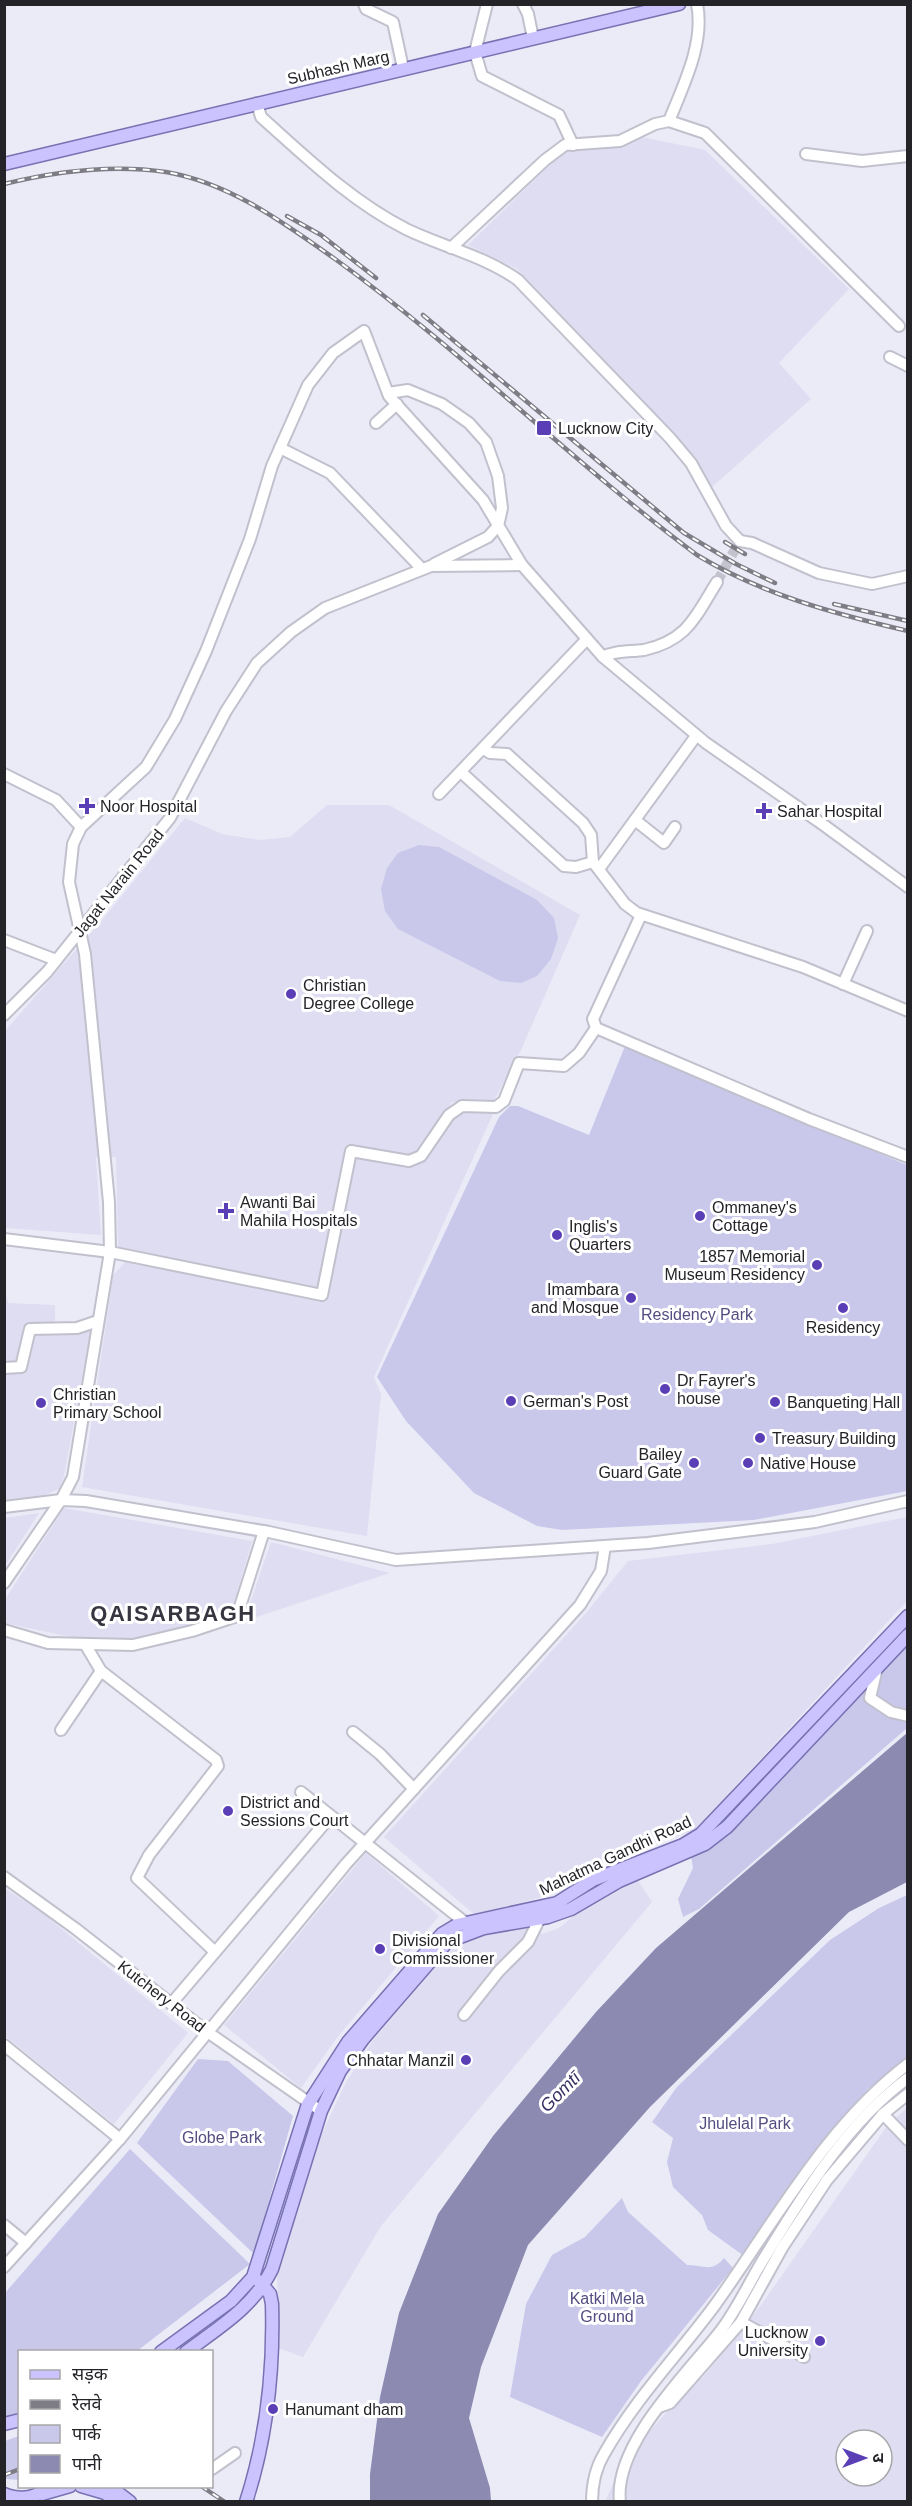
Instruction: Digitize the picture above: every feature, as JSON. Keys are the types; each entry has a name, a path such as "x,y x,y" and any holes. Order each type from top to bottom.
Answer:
{"main road":[{"name":"Subhash Marg","path":"4,164 679,4"},
{"name":"Mahatma Gandhi Road","path":"543,1913 620,1867 683,1845 701,1834 908,1616"},
{"name":"Mahatma Gandhi Road","path":"164,2350 231,2301 253,2277 308,2104 348,2042 447,1942 471,1927 571,1909 619,1881 705,1844 727,1827 908,1635"},
{"name":"Mahatma Gandhi Road","path":"189,2350 241,2310 264,2285 272,2269 321,2111 340,2071 395,1994"},
{"path":"246,2502 265,2426 272,2379 272,2304 270,2294 264,2285 253,2277"},
{"path":"5,2496 19,2499 46,2490 62,2488"},
{"path":"86,2488 99,2491 117,2502"},
{"path":"110,2488 130,2502"}],"street":[{"path":"364,4 366,9 393,22 403,69"},
{"path":"488,4 475,52 482,76 559,115 573,145"},
{"path":"523,4 528,14 533,38"},
{"path":"669,121 688,75 700,22 697,4"},
{"path":"257,103 261,117 335,183 406,229 503,269 519,280 684,455 726,526 739,542 830,575 872,584 908,576"},
{"path":"451,248 545,160 565,145 620,141 655,124 669,121 705,133 899,326"},
{"path":"806,154 862,161 908,156"},
{"path":"4,1583 61,1500 73,1477 110,1252 109,1202 85,954 78,933 69,882 73,844 81,827 146,767 175,719 206,651 250,539 279,448 308,385 333,353 364,331 388,393 483,500 522,565 603,657 696,736 908,887"},
{"path":"890,357 908,366"},
{"path":"279,448 330,473 427,567 488,537 498,526 502,508 498,476 486,442 469,423 442,404 408,390 388,393"},
{"path":"376,423 397,404"},
{"name":"Jagat Narain Road","path":"4,1015 56,960 170,818 226,711 257,663 291,632 325,608 427,567 522,565"},
{"path":"603,657 610,653 643,650 673,642 695,619 717,582"},
{"path":"439,794 462,773 587,639"},
{"path":"462,773 564,866 596,865 635,820 696,736"},
{"path":"484,749 490,753 507,754 583,823 591,835 596,865 625,904 641,915 794,964 908,1011"},
{"path":"4,774 56,800 81,827"},
{"path":"635,820 664,843 675,827"},
{"path":"641,915 593,1019 596,1028 809,1119 908,1157"},
{"path":"843,984 867,931"},
{"path":"4,940 56,960"},
{"path":"4,1239 110,1252 321,1296 351,1151 409,1161 421,1156 449,1115 462,1106 496,1107 504,1101 519,1063 564,1066 579,1053 596,1028"},
{"path":"4,1368 21,1367 30,1329 77,1328 98,1321"},
{"path":"4,1508 61,1500 87,1501 264,1531 396,1560 605,1546 815,1522 908,1501"},
{"path":"4,1630 48,1643 133,1645 192,1631 237,1616 264,1531"},
{"path":"4,2267 120,2139 206,2031 366,1842 580,1605 601,1571 605,1546"},
{"path":"85,1644 101,1671 216,1760 218,1766 149,1855 137,1878 214,1951"},
{"path":"877,1667 870,1698 891,1712 908,1716"},
{"path":"61,1730 101,1671"},
{"path":"353,1732 380,1754 414,1789"},
{"path":"301,1792 471,1927"},
{"path":"171,2004 330,1817"},
{"name":"Kutchery Road","path":"4,1877 76,1929 206,2031 321,2111"},
{"path":"464,2015 499,1971 528,1942 543,1913"},
{"path":"4,2045 120,2139"},
{"path":"592,2502 592,2483 602,2456 629,2413 702,2323 831,2141 864,2104 908,2064"},
{"path":"620,2502 618,2490 622,2470 659,2407 680,2377 722,2329 765,2255 838,2150 878,2105 908,2078"},
{"path":"659,2407 670,2403 741,2322 782,2248 813,2200 883,2115 908,2094"},
{"path":"883,2115 908,2140"},
{"path":"4,2225 26,2242"},
{"path":"741,2322 804,2357"},
{"path":"213,2468 235,2453"}],"shaded area":[{"path":"642,137 705,150 849,289 779,363 811,399 711,488 696,458 517,269 468,245 563,152 618,144"},
{"name":"Christian Degree College","path":"327,805 389,805 580,915 521,1050 493,1102 452,1102 422,1149 407,1159 347,1149 319,1289 118,1247 116,1157 96,1157 101,1235 5,1228 5,1031 102,920 185,818 222,834 259,840 290,837"},
{"path":"465,1112 493,1114 374,1377 381,1394 367,1536 82,1487 113,1276 125,1262 326,1300 355,1156 411,1167 430,1154 453,1116"},
{"name":"Christian Primary School","path":"5,1297 8,1303 55,1305 55,1324 91,1330 64,1476 59,1489 45,1495 5,1500"},
{"path":"64,1508 252,1541 231,1613 134,1640 76,1638 5,1623 4,1601"},
{"path":"39,1513 5,1566 5,1518"},
{"path":"907,1517 907,1601 694,1831 616,1856 553,1894 475,1915 384,1837 586,1613 628,1561 772,1544"},
{"path":"271,1542 390,1573 244,1621"},
{"path":"366,1853 439,1916 336,2039 301,2088 224,2025"},
{"path":"637,1879 652,1902 381,2226 303,2357 278,2348 277,2265 304,2172 345,2084 373,2040 446,1955 466,1938 532,1925 542,1934 559,1928 592,1900"},
{"path":"4,1888 40,1911 188,2033 114,2124 5,2036"},
{"name":"Lucknow University","path":"907,2108 907,2501 605,2502 621,2465 670,2408 704,2376 761,2305 887,2126"}],"green space":[{"path":"419,845 439,847 537,900 554,918 558,938 551,959 537,976 521,983 500,981 398,929 385,911 381,889 387,868 398,853"},
{"name":"Residency Park","path":"625,1046 907,1165 907,1491 754,1520 562,1530 537,1526 474,1493 406,1421 377,1377 499,1117 510,1106 518,1106 589,1135"},
{"path":"907,1641 907,1728 699,1909 683,1917 678,1899 693,1868 691,1856 764,1794 814,1744"},
{"name":"Jhulelal Park","path":"907,1895 907,2058 868,2089 820,2145 744,2256 708,2230 702,2215 673,2187 667,2162 673,2138 652,2122 677,2087 830,1940 879,1908"},
{"name":"Globe Park","path":"198,2059 228,2061 293,2116 254,2254 137,2143"},
{"path":"130,2149 250,2264 138,2350 18,2350 18,2414 5,2418 5,2293"},
{"name":"Katki Mela Ground","path":"622,2198 628,2212 687,2265 711,2267 720,2263 724,2258 733,2268 641,2381 602,2437 510,2397 526,2304 552,2255 585,2237"},
{"path":"18,2436 18,2480 5,2479 5,2441"}],"water":[{"name":"Gomtī","path":"907,1733 907,1882 849,1912 650,2107 528,2245 481,2367 469,2418 490,2488 491,2501 370,2501 370,2474 380,2397 399,2313 438,2214 493,2136 596,2012 656,1948"}],"tunnel":[{"path":"717,582 738,544"}],"railway":[{"path":"4,184 64,172 105,169 146,170 190,177 234,195 296,232 382,294 605,482 697,555 721,569 773,592 853,617 908,631"},
{"path":"287,216 321,235 376,278"},
{"path":"423,315 684,533 736,564 775,583"},
{"path":"725,542 745,554"},
{"path":"834,604 908,621"},
{"path":"4,2475 18,2470"},
{"path":"204,2488 225,2502"}],"place":[{"name":"Lucknow City","path":"544,428"},
{"name":"Noor Hospital","path":"87,806"},
{"name":"Sahar Hospital","path":"764,811"},
{"name":"Christian Degree College","path":"291,994"},
{"name":"Awanti Bai Mahila Hospitals","path":"226,1211"},
{"name":"Ommaney's Cottage","path":"700,1216"},
{"name":"Inglis's Quarters","path":"557,1235"},
{"name":"1857 Memorial Museum Residency","path":"817,1265"},
{"name":"Imambara and Mosque","path":"631,1298"},
{"name":"Residency","path":"843,1308"},
{"name":"Dr Fayrer's house","path":"665,1389"},
{"name":"German's Post","path":"511,1401"},
{"name":"Banqueting Hall","path":"775,1402"},
{"name":"Christian Primary School","path":"41,1403"},
{"name":"Treasury Building","path":"760,1438"},
{"name":"Bailey Guard Gate","path":"694,1463"},
{"name":"Native House","path":"748,1463"},
{"name":"District and Sessions Court","path":"228,1811"},
{"name":"Divisional Commissioner","path":"380,1949"},
{"name":"Chhatar Manzil","path":"466,2060"},
{"name":"Lucknow University","path":"820,2341"},
{"name":"Hanumant dham","path":"273,2409"}],"district":[{"name":"QAISARBAGH","path":"173,1613"}]}
